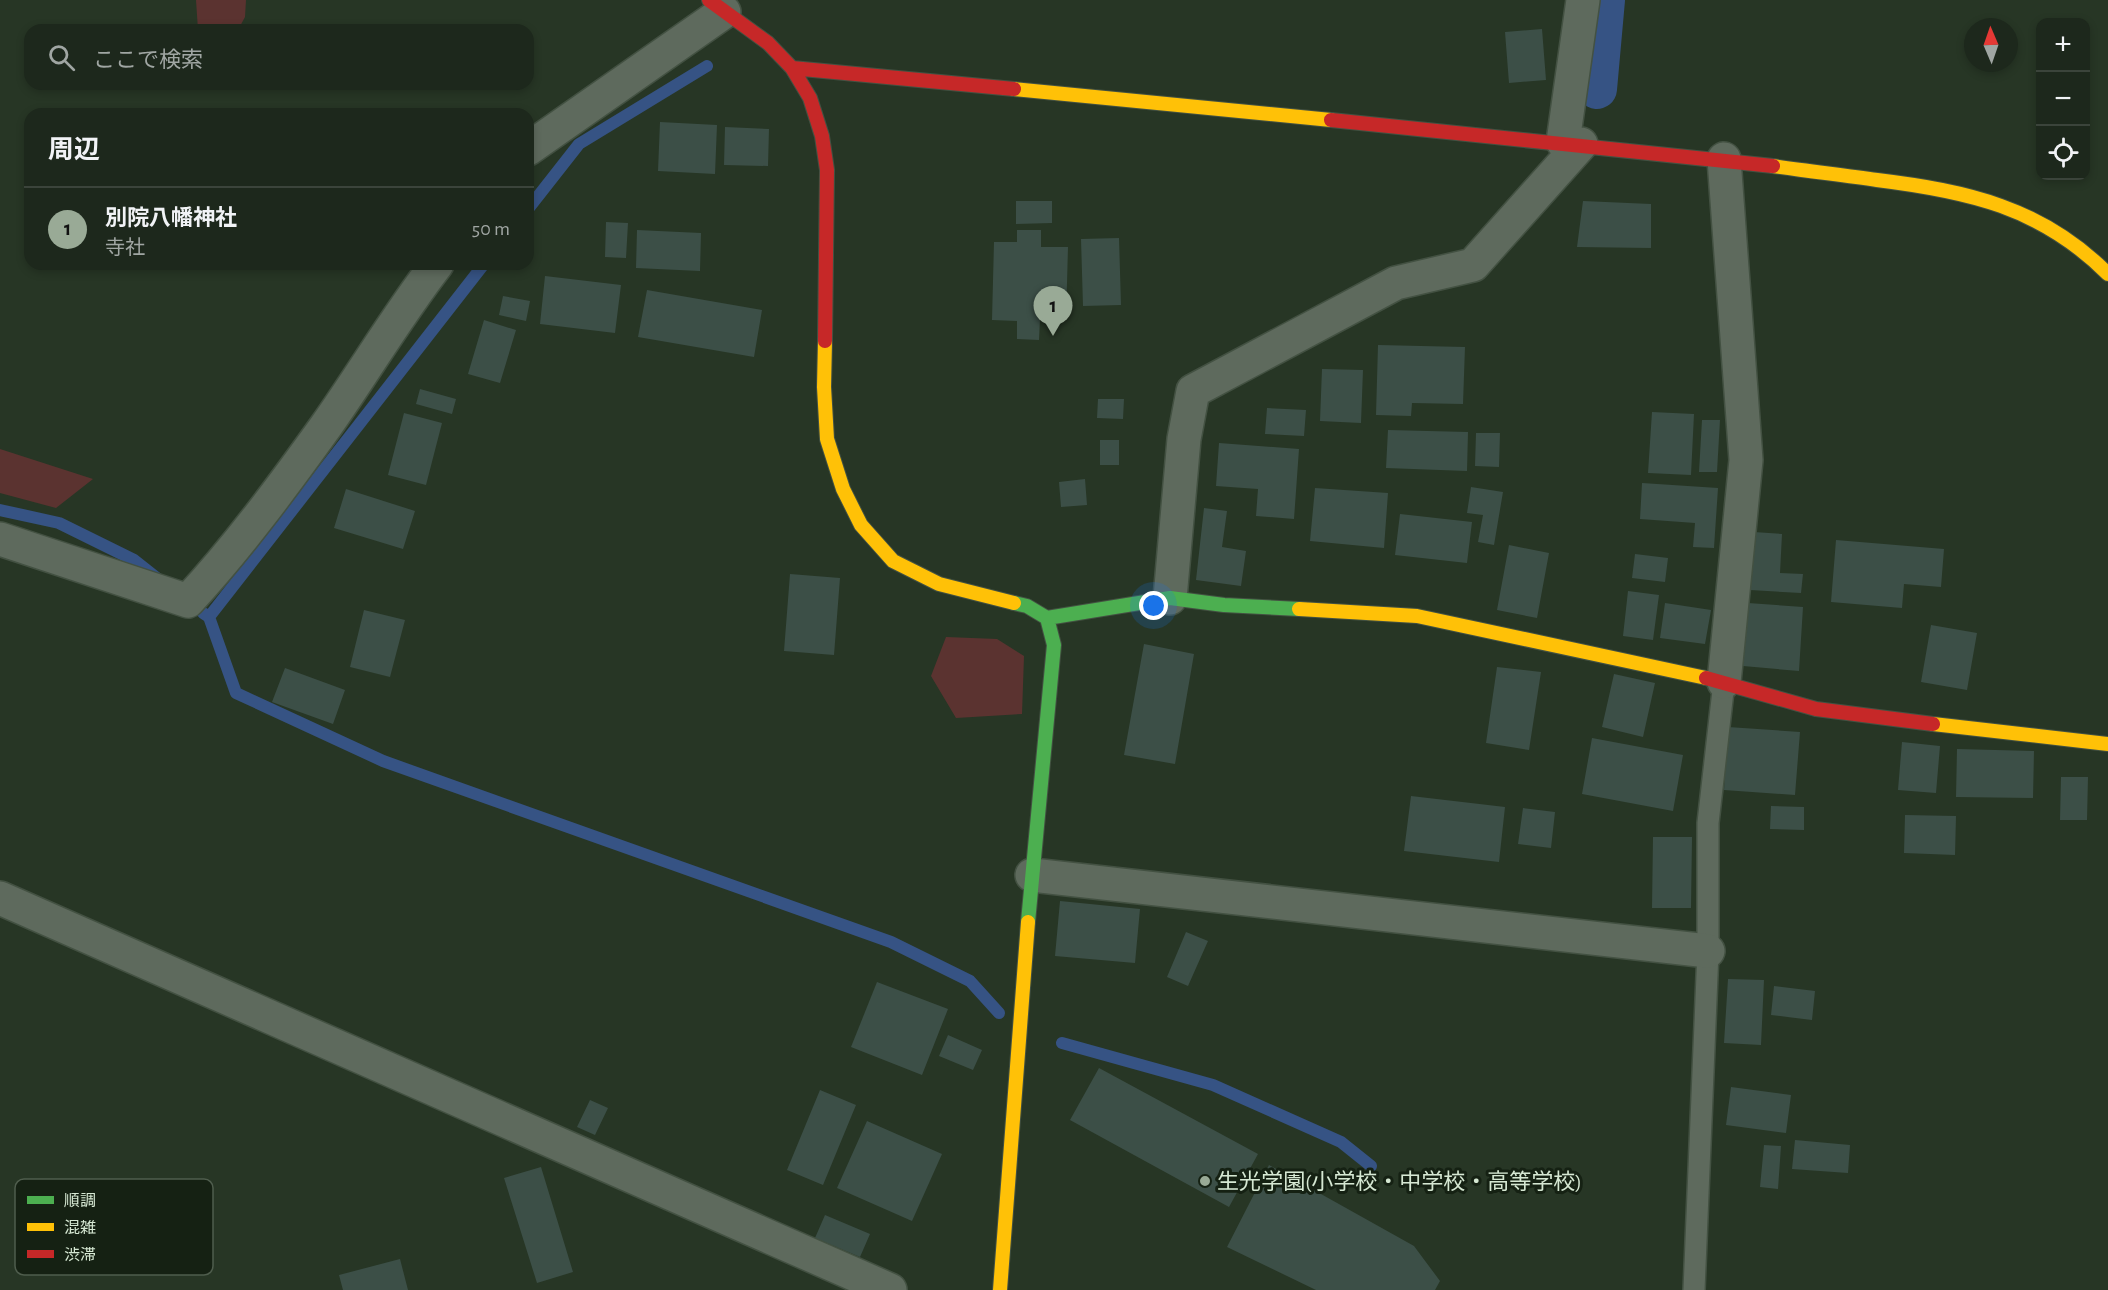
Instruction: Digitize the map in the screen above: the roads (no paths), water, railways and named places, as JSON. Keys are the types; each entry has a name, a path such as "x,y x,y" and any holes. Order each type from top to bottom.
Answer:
{"street":[{"path":"1170,598 1184,439 1193,391 1396,283 1473,265 1572,143 1583,0"},
{"path":"534,141 717,6 768,43 792,68 810,98 822,136 827,170 824,387 827,439 843,489 861,525 893,561 939,585 1027,606 1047,618 1170,598 1224,606 1417,616 1724,682 1816,709 2007,734 2108,744"},
{"path":"792,68 1724,159 1954,192 2007,207 2057,231 2108,274"},
{"path":"1724,159 1746,460 1724,682"},
{"path":"0,539 188,601 222,564 326,425 406,304 432,270"},
{"path":"1000,1290 1032,875 1054,645 1047,618"},
{"path":"1032,875 1708,951"},
{"path":"0,898 890,1290"}],"lane":[{"path":"1694,1290 1708,951 1708,823 1724,682"}],"waterway":[{"path":"1597,89 1605,0"},
{"path":"534,201 579,144 707,66"},
{"path":"203,613 209,617 479,270"},
{"path":"0,510 59,523 134,560 158,579"},
{"path":"209,617 236,693 383,761 891,942 970,981 999,1013"},
{"path":"1062,1043 1213,1085 1341,1142 1371,1166"}],"place":[{"name":"別院八幡神社","path":"1053,336"},
{"name":"生光学園(小学校・中学校・高等学校)","path":"1205,1181"}]}
